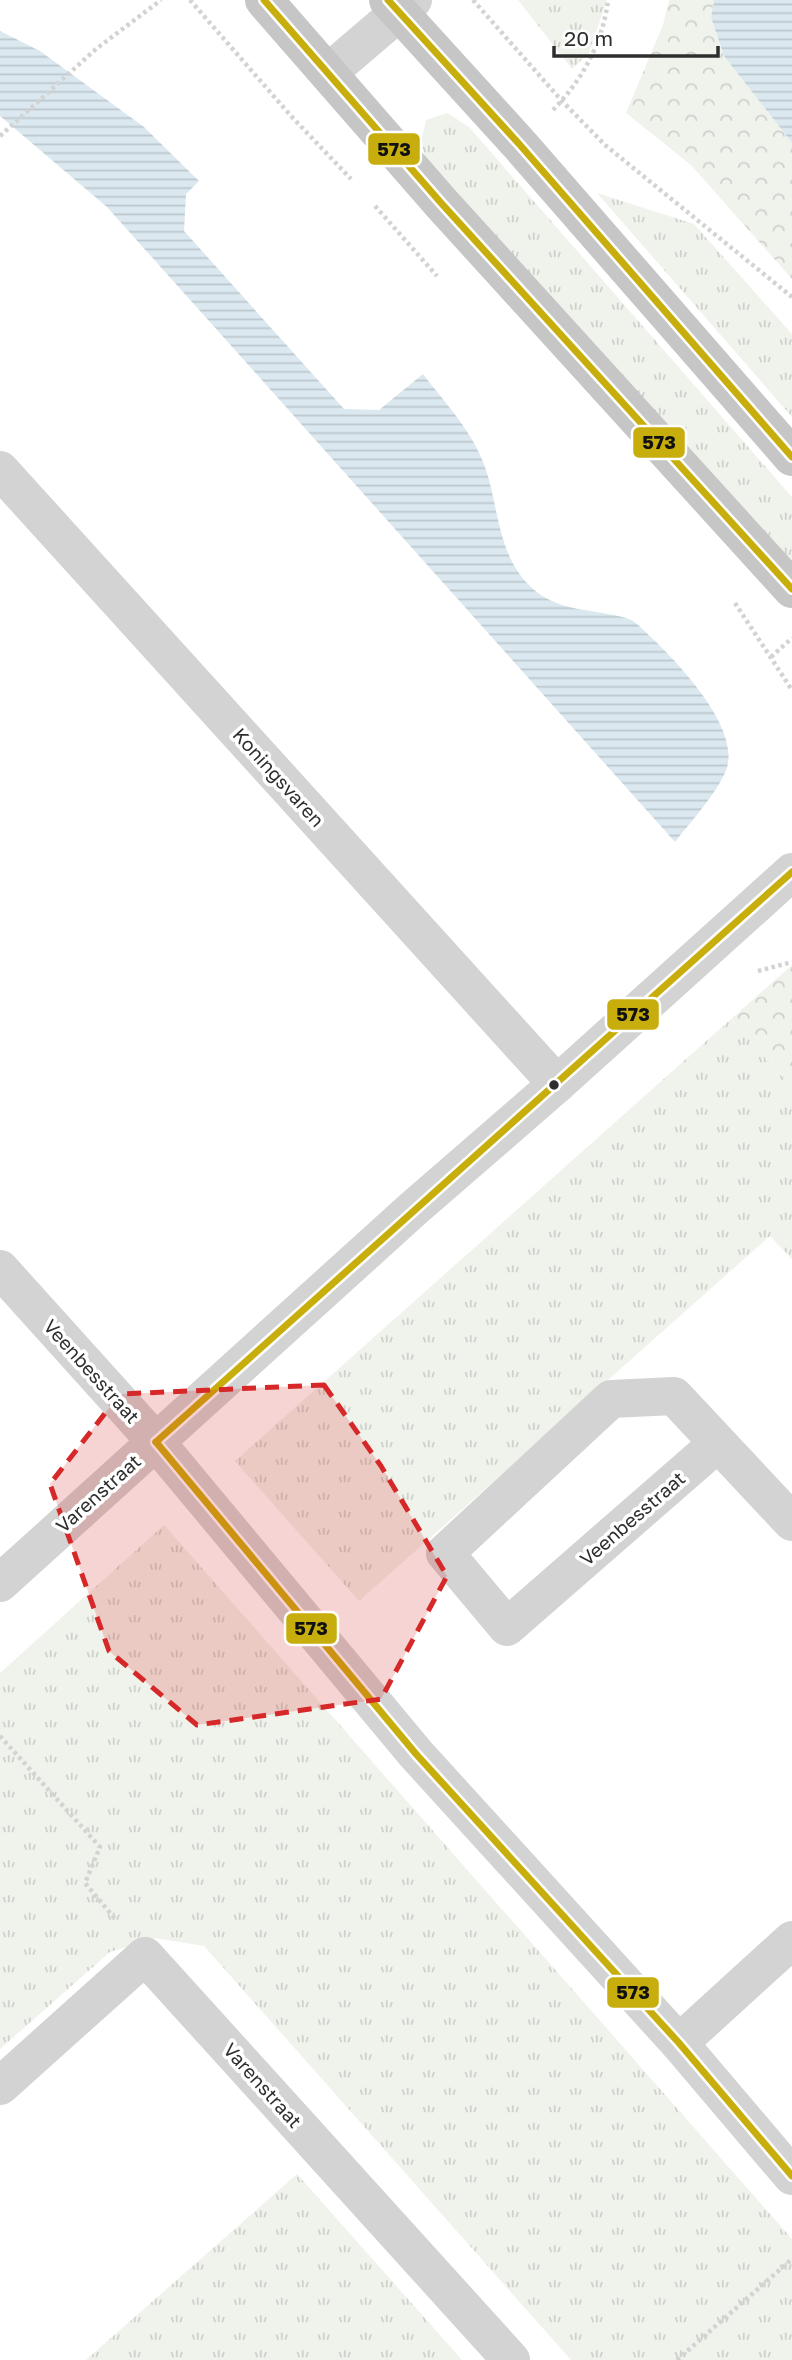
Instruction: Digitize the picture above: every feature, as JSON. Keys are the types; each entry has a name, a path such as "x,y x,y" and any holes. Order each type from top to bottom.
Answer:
{"main road":[{"path":"264,0 442,204 792,589"},
{"path":"400,4 792,457"}],"street":[{"path":"329,72 400,4"},
{"name":"Koningsvaren","path":"0,470 557,1084"},
{"name":"Varenstraat","path":"0,1583 413,1209 557,1084 792,872"},
{"name":"Veenbesstraat","path":"0,1269 156,1442 416,1754 679,2042 792,2176"},
{"name":"Veenbesstraat","path":"718,1443 507,1627 445,1553 611,1399 674,1396 792,1522"},
{"path":"679,2042 792,1940"},
{"path":"0,2087 145,1956"},
{"name":"Varenstraat","path":"145,1956 511,2360"}],"path":[{"path":"0,136 96,49 161,0"},
{"path":"190,0 290,116 354,182"},
{"path":"473,0 562,101 605,145 792,296"},
{"path":"606,22 608,0"},
{"path":"771,657 792,638"},
{"path":"0,1736 100,1847 85,1883 145,1956"},
{"path":"677,2360 792,2259"}],"highlighted area":[{"path":"324,1385 381,1466 447,1576 381,1699 197,1725 109,1651 50,1484 120,1394"}],"green space":[{"path":"518,0 607,0 589,53 572,69"},
{"path":"669,0 714,0 711,17 724,56 792,143 792,279 691,165 626,113 663,25"},
{"path":"447,113 469,127 792,497 792,572 429,168 421,143 426,120"},
{"path":"597,193 694,224 792,334 792,417"},
{"path":"792,965 792,1088 731,1019"},
{"path":"731,1019 792,1088 792,1259 770,1236 359,1601 235,1461"},
{"path":"164,1525 792,2239 792,2360 571,2360 204,1946 155,1938 110,1952 0,2049 0,1673"},
{"path":"297,2174 462,2360 86,2360"}],"shaded area":[{"path":"714,0 792,0 792,143 724,56 711,17"},
{"path":"0,31 40,51 144,127 199,181 186,194 184,231 344,409 379,410 423,374 458,418 480,454 490,482 505,544 518,572 529,585 551,601 632,620 690,679 703,695 723,730 728,747 728,763 714,792 675,842 107,207 0,116"}],"transit line":[{"name":"573","path":"264,0 442,204 792,589"},
{"name":"573","path":"388,0 520,145 792,457"},
{"name":"573","path":"156,1442 792,872"},
{"name":"573","path":"156,1442 416,1754 679,2043 792,2176"}]}
